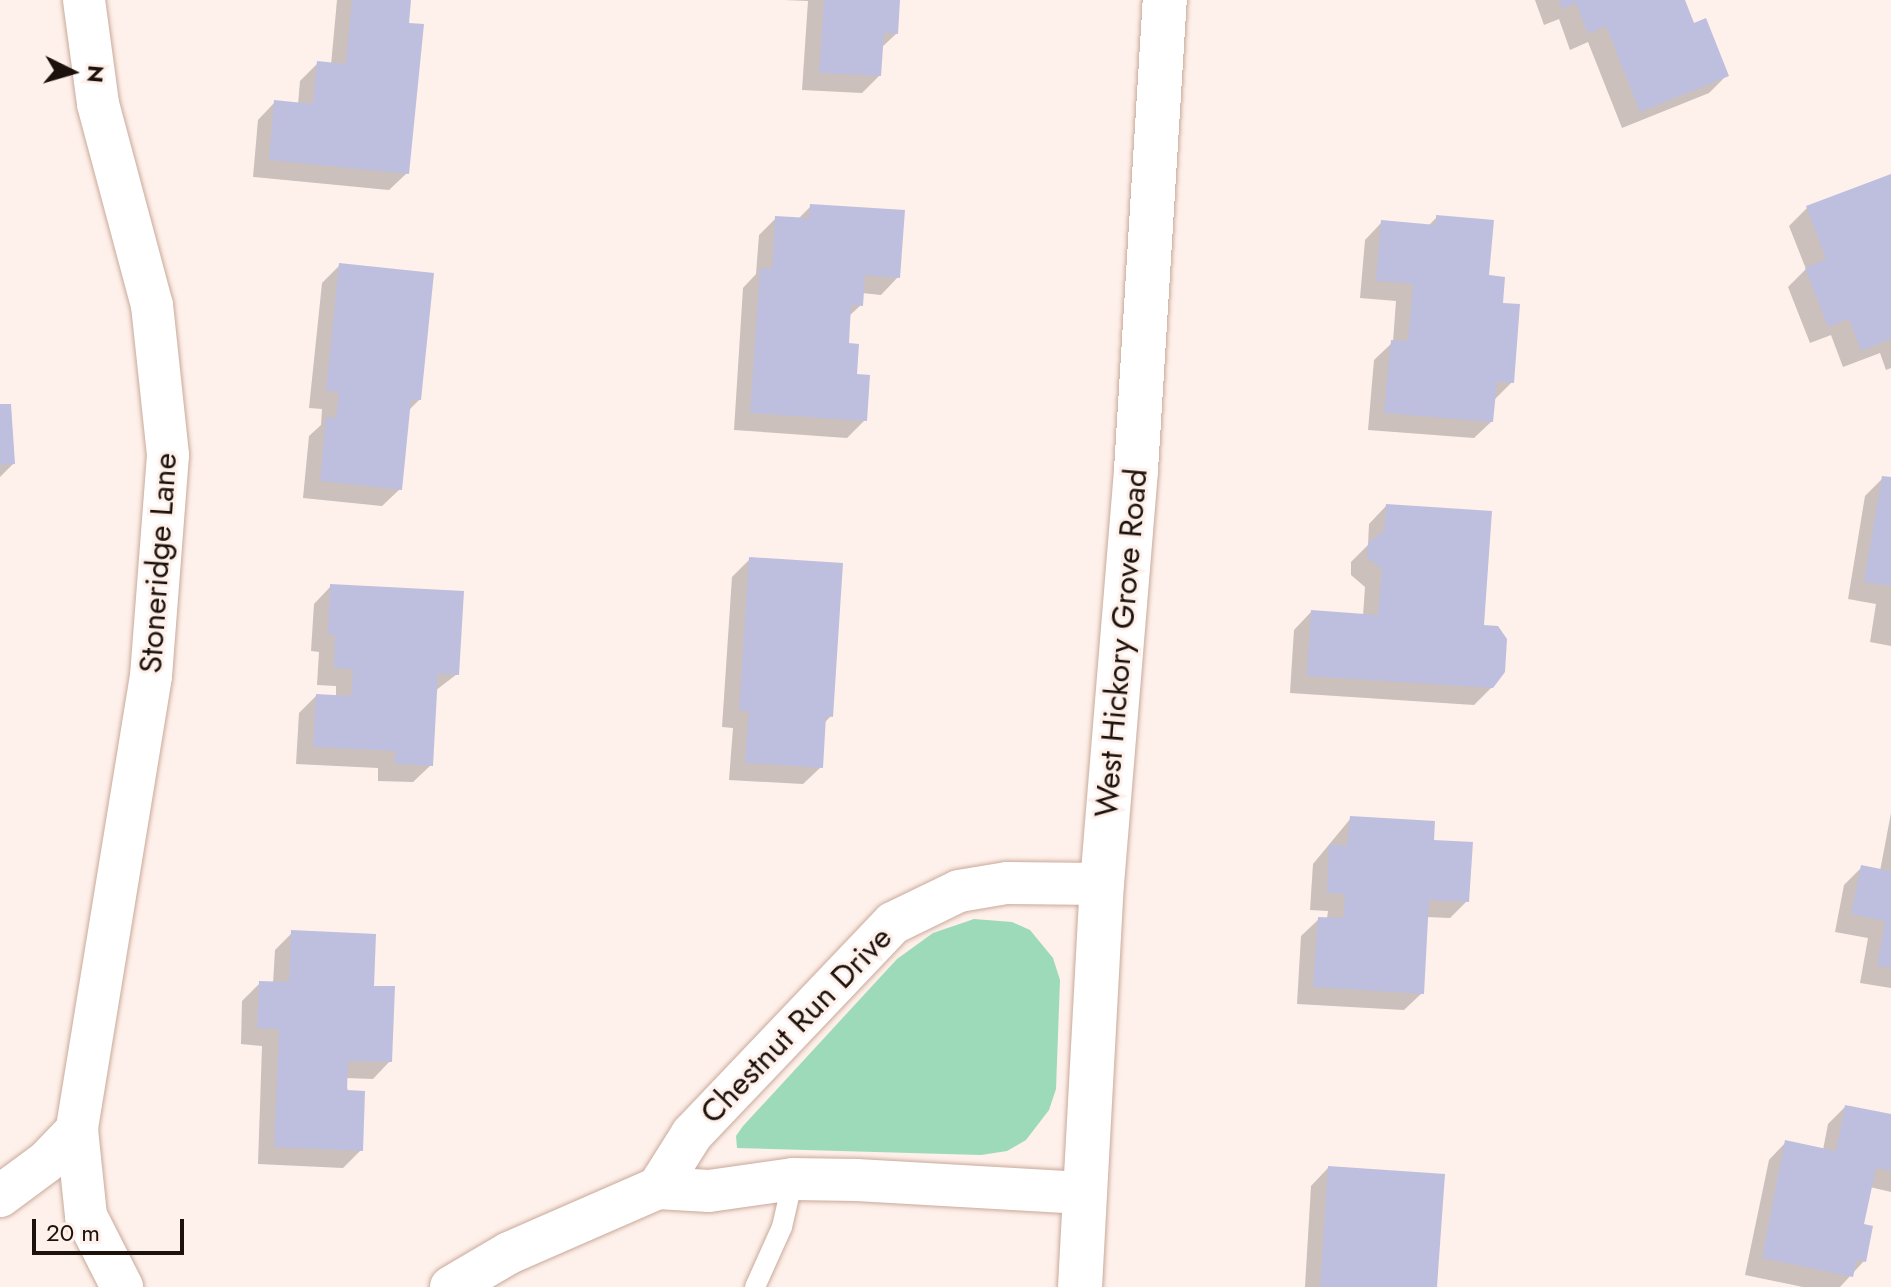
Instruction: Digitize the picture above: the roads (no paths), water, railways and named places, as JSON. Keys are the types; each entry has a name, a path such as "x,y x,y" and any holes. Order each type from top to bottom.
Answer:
{"street":[{"name":"Stoneridge Lane","path":"84,0 98,104 152,305 168,455 151,676 77,1130 86,1216 122,1287"},
{"name":"West Hickory Grove Road","path":"1080,1287 1102,884 1136,470 1165,0"},
{"name":"Chestnut Run Drive","path":"658,1188 692,1134 893,923 959,891 1007,883 1102,884"},
{"path":"0,1196 46,1162 77,1130"},
{"path":"451,1287 509,1253 658,1188 709,1191 793,1179 1084,1193"}],"lane":[{"path":"755,1287 782,1227 793,1179"}]}
